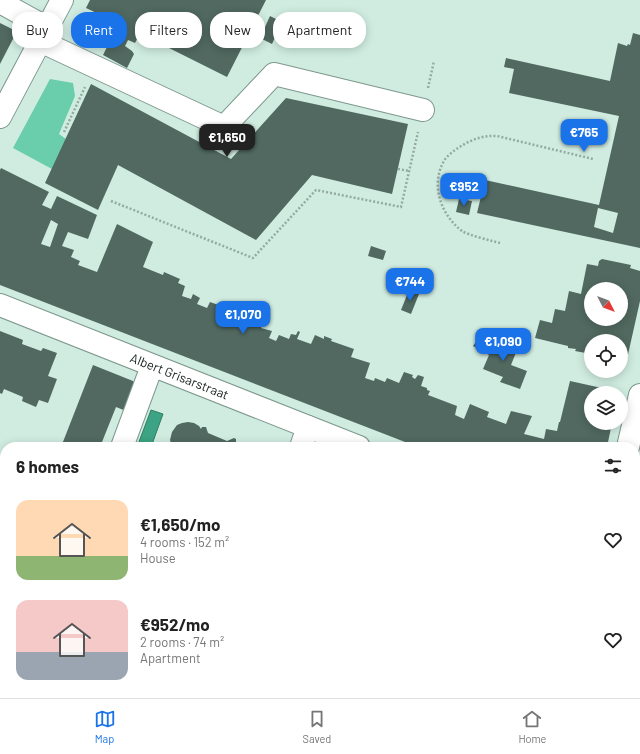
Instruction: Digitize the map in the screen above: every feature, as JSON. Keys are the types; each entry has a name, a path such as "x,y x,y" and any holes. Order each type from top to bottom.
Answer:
{"street":[{"path":"56,12 62,0"},
{"path":"0,2 14,12"},
{"path":"63,44 224,127 274,74 423,110"},
{"path":"0,117 37,48"},
{"name":"Albert Grisarstraat","path":"0,305 152,366 305,437 332,442"},
{"path":"124,442 152,366"},
{"path":"629,442 639,409"}],"path":[{"path":"111,201 253,258 316,190 401,207 434,61"},
{"path":"64,132 88,80"},
{"path":"500,243 464,232 452,221 441,205 438,191 439,174 444,160 452,152 462,145 479,137 497,136 593,159"},
{"path":"398,168 410,171"}],"shaded area":[{"path":"50,79 73,83 75,96 59,134 66,139 52,169 13,148"},
{"path":"151,410 163,414 153,442 139,442"}],"building":[{"path":"90,0 266,0 260,12 210,12 210,48 242,48 227,77 169,48 202,48 202,12 135,12 135,43 128,40 127,42 127,12 94,12 86,8"},
{"path":"270,16 273,18 272,44 265,40 265,27"},
{"path":"0,23 12,29 12,41 0,64"},
{"path":"633,33 640,35 640,248 477,213 485,180 599,205 619,116 509,93 514,69 504,67 506,58 610,81 618,43 627,46 628,44 630,45","holes":["598,208 618,213 613,233 594,227"]},
{"path":"127,47 134,54 127,68 103,55 106,48"},
{"path":"91,84 231,159 286,98 408,124 392,194 312,175 256,240 118,165 98,210 45,183"},
{"path":"1,168 49,192 42,205 51,209 57,196 97,215 88,239 68,232 62,246 74,250 71,257 80,261 78,265 97,272 117,224 153,242 143,267 163,275 164,272 180,279 178,283 185,286 182,296 191,299 193,294 200,298 197,304 207,308 210,302 227,308 228,305 247,313 246,315 264,322 261,328 272,331 269,338 276,341 279,335 289,339 291,334 296,335 298,331 300,332 297,339 311,344 315,335 324,339 324,336 332,339 331,341 354,349 351,357 370,363 365,378 374,381 375,378 385,382 387,378 399,383 404,372 413,375 412,377 415,379 418,375 424,377 421,386 430,391 428,395 457,406 455,415 464,419 470,404 489,412 487,417 506,424 511,411 532,416 524,434 544,439 546,429 557,431 570,381 593,386 584,386 584,430 611,430 608,442 405,442 0,285","holes":["51,220 58,224 50,247 41,244"]},
{"path":"459,199 472,201 469,215 456,212"},
{"path":"371,246 386,251 383,260 368,256"},
{"path":"602,259 631,265 630,268 640,271 640,301 628,355 628,334 584,334 584,353 575,351 576,349 568,348 568,346 535,338 540,320 552,323 555,309 565,311 569,291 581,294 587,264 598,266 599,261"},
{"path":"409,290 419,294 411,314 401,310"},
{"path":"0,331 23,340 22,344 41,351 43,348 57,353 48,376 57,379 48,403 39,400 36,407 22,401 23,397 4,389 2,394 0,393"},
{"path":"496,338 519,345 511,365 527,371 520,389 500,382 503,377 483,369 489,355 473,346 478,339 492,346"},
{"path":"93,365 133,381 135,384 126,411 116,407 102,442 63,442"},
{"path":"182,423 194,423 201,429 202,427 206,427 208,433 227,441 234,438 236,439 236,442 171,442 172,432 177,425"}]}
